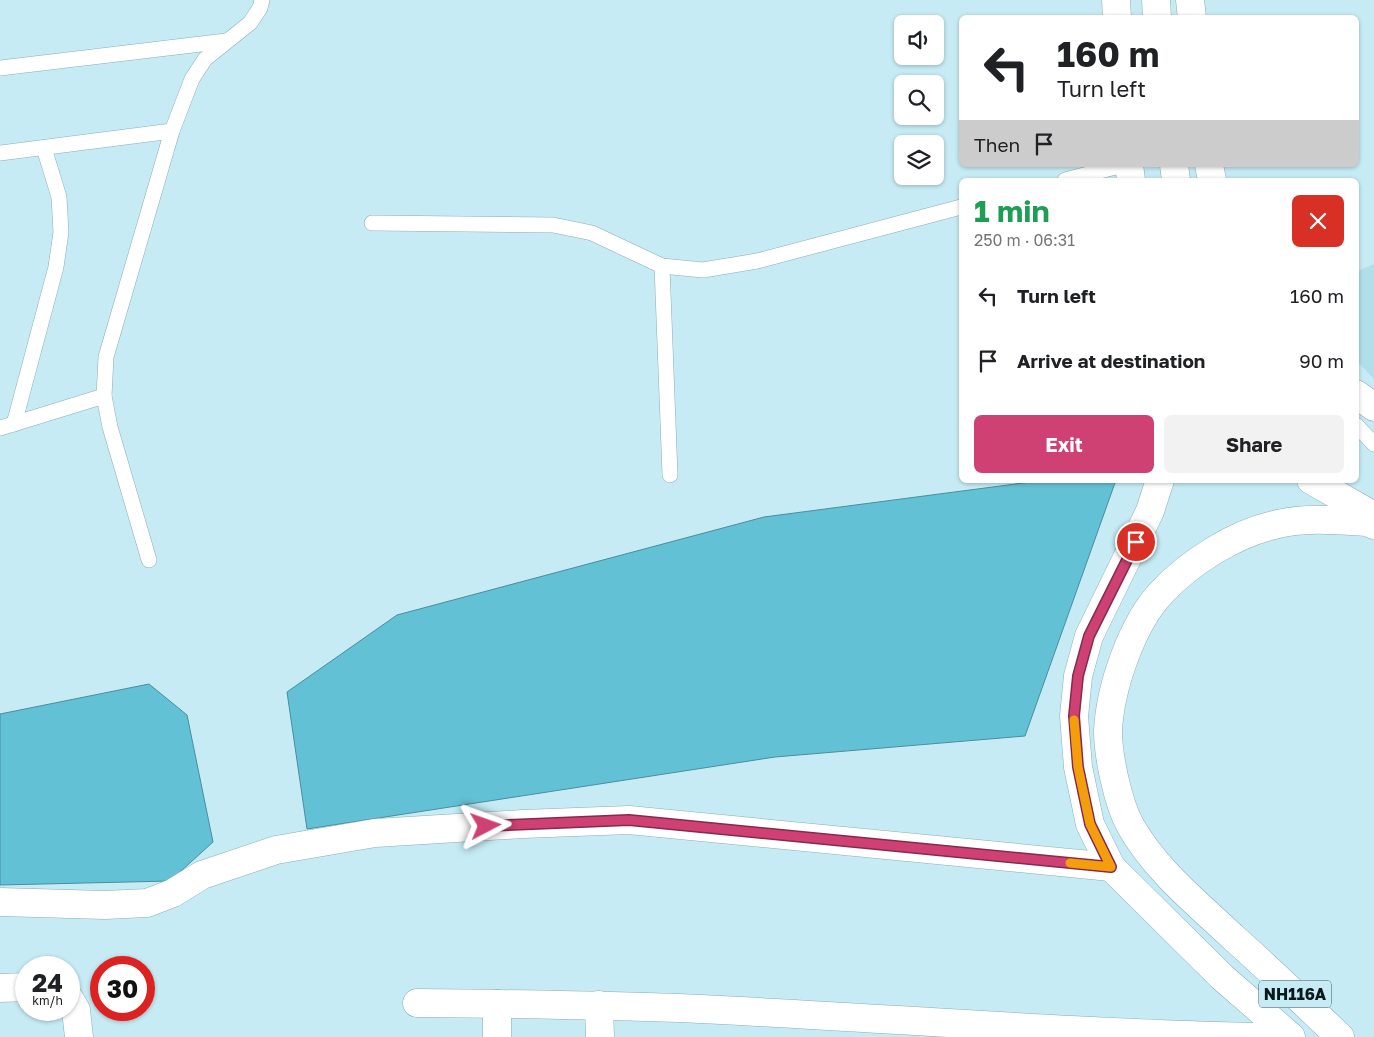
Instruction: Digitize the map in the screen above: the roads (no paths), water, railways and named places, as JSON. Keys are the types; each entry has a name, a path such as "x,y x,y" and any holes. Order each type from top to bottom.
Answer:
{"main road":[{"path":"1116,0 1117,15"},
{"path":"1156,0 1157,15"},
{"path":"1190,0 1192,15"},
{"path":"1359,396 1374,407"},
{"path":"1159,483 1150,512 1089,636 1078,676 1074,716 1078,767 1090,824 1111,867 1222,977 1291,1037"},
{"path":"1316,483 1374,516"},
{"name":"NH116A","path":"1340,1037 1149,856 1129,824 1114,780 1108,732 1117,680 1137,627 1161,592 1197,561 1231,541 1274,525 1315,519 1366,522 1374,525"},
{"path":"0,902 105,905 146,904 173,893 202,875 276,850 375,833 523,824 619,821 1111,867"},
{"path":"0,988 15,987"},
{"path":"417,1003 599,1005 869,1028 1138,1036 1256,1037"},
{"path":"497,1004 497,1037"},
{"path":"599,1005 600,1037"},
{"path":"77,1021 79,1037"}],"lane":[{"path":"150,560 110,427 104,396 106,356 172,131 192,79 205,59 250,23 260,8 262,0"},
{"path":"0,68 226,41"},
{"path":"0,153 172,131"},
{"path":"7,426 56,267 61,232 59,197 44,148"},
{"path":"1073,178 1115,167"},
{"path":"372,223 553,225 592,233 662,266 703,270 757,260 959,208"},
{"path":"662,266 670,475"},
{"path":"7,426 104,396"},
{"path":"1359,428 1374,444"}],"water":[{"path":"1023,483 1115,483 1025,736 775,757 307,829 287,692 397,615 764,517"},
{"path":"149,684 187,715 213,842 170,881 0,885 0,714"}]}
